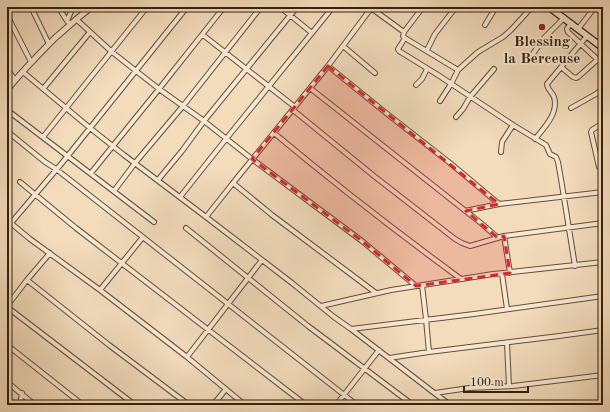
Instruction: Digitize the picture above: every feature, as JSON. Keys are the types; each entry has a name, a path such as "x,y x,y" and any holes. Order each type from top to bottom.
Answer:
{"main road":[{"path":"549,7 603,48"}],"street":[{"path":"31,7 49,44"},
{"path":"58,7 69,22"},
{"path":"69,22 73,7"},
{"path":"7,90 14,80 69,22 76,19 92,7"},
{"path":"43,137 147,7"},
{"path":"12,223 187,7"},
{"path":"91,173 224,7"},
{"path":"114,191 261,7"},
{"path":"280,7 312,33"},
{"path":"158,180 297,7"},
{"path":"180,197 333,7"},
{"path":"423,7 404,32 403,35 405,38 398,50 546,145 550,154 556,157 558,160 575,266"},
{"path":"427,50 435,34 456,7"},
{"path":"485,25 496,7"},
{"path":"440,101 458,70 478,52 503,37 532,7"},
{"path":"578,29 595,7 603,13"},
{"path":"206,217 328,66 372,8 404,32"},
{"path":"7,15 31,62"},
{"path":"528,61 544,38 564,18"},
{"path":"76,19 112,52 137,70 159,89 362,241 416,286"},
{"path":"571,23 567,29 568,32 603,64"},
{"path":"43,89 90,32"},
{"path":"203,35 269,86 374,176 462,243 470,246 504,236 603,224"},
{"path":"536,139 553,113 555,102 546,86 587,36"},
{"path":"405,38 458,70"},
{"path":"343,46 375,73"},
{"path":"561,67 576,78 598,60"},
{"path":"328,66 499,204"},
{"path":"456,117 494,68"},
{"path":"7,69 14,80"},
{"path":"416,85 422,79 427,69"},
{"path":"23,72 113,146 450,405"},
{"path":"310,88 498,238"},
{"path":"571,108 603,89"},
{"path":"7,110 154,222"},
{"path":"599,167 591,132 603,123"},
{"path":"501,152 502,142 513,125"},
{"path":"7,132 357,405"},
{"path":"274,132 359,202 460,279"},
{"path":"20,182 76,228 306,405"},
{"path":"233,183 272,215 376,293"},
{"path":"465,211 499,204 603,192"},
{"path":"7,220 187,357 245,405"},
{"path":"186,228 308,326 413,405"},
{"path":"504,236 510,273"},
{"path":"100,290 143,237"},
{"path":"50,253 7,306 135,405"},
{"path":"187,357 262,260"},
{"path":"321,306 376,293 460,279 603,263"},
{"path":"502,274 507,309"},
{"path":"27,280 109,345 189,405"},
{"path":"422,285 429,352"},
{"path":"350,328 603,296"},
{"path":"389,358 603,330"},
{"path":"507,342 509,386"},
{"path":"7,345 83,405"},
{"path":"336,405 379,350"},
{"path":"435,393 469,388 509,386 603,375"},
{"path":"7,382 35,405"},
{"path":"212,405 226,389"},
{"path":"20,405 22,394"},
{"path":"439,405 443,400"}],"highlighted area":[{"path":"328,66 499,204 466,211 498,238 504,236 510,273 416,286 362,241 252,159"}],"place":[{"name":"Blessing la Berceuse","path":"542,27"}]}
